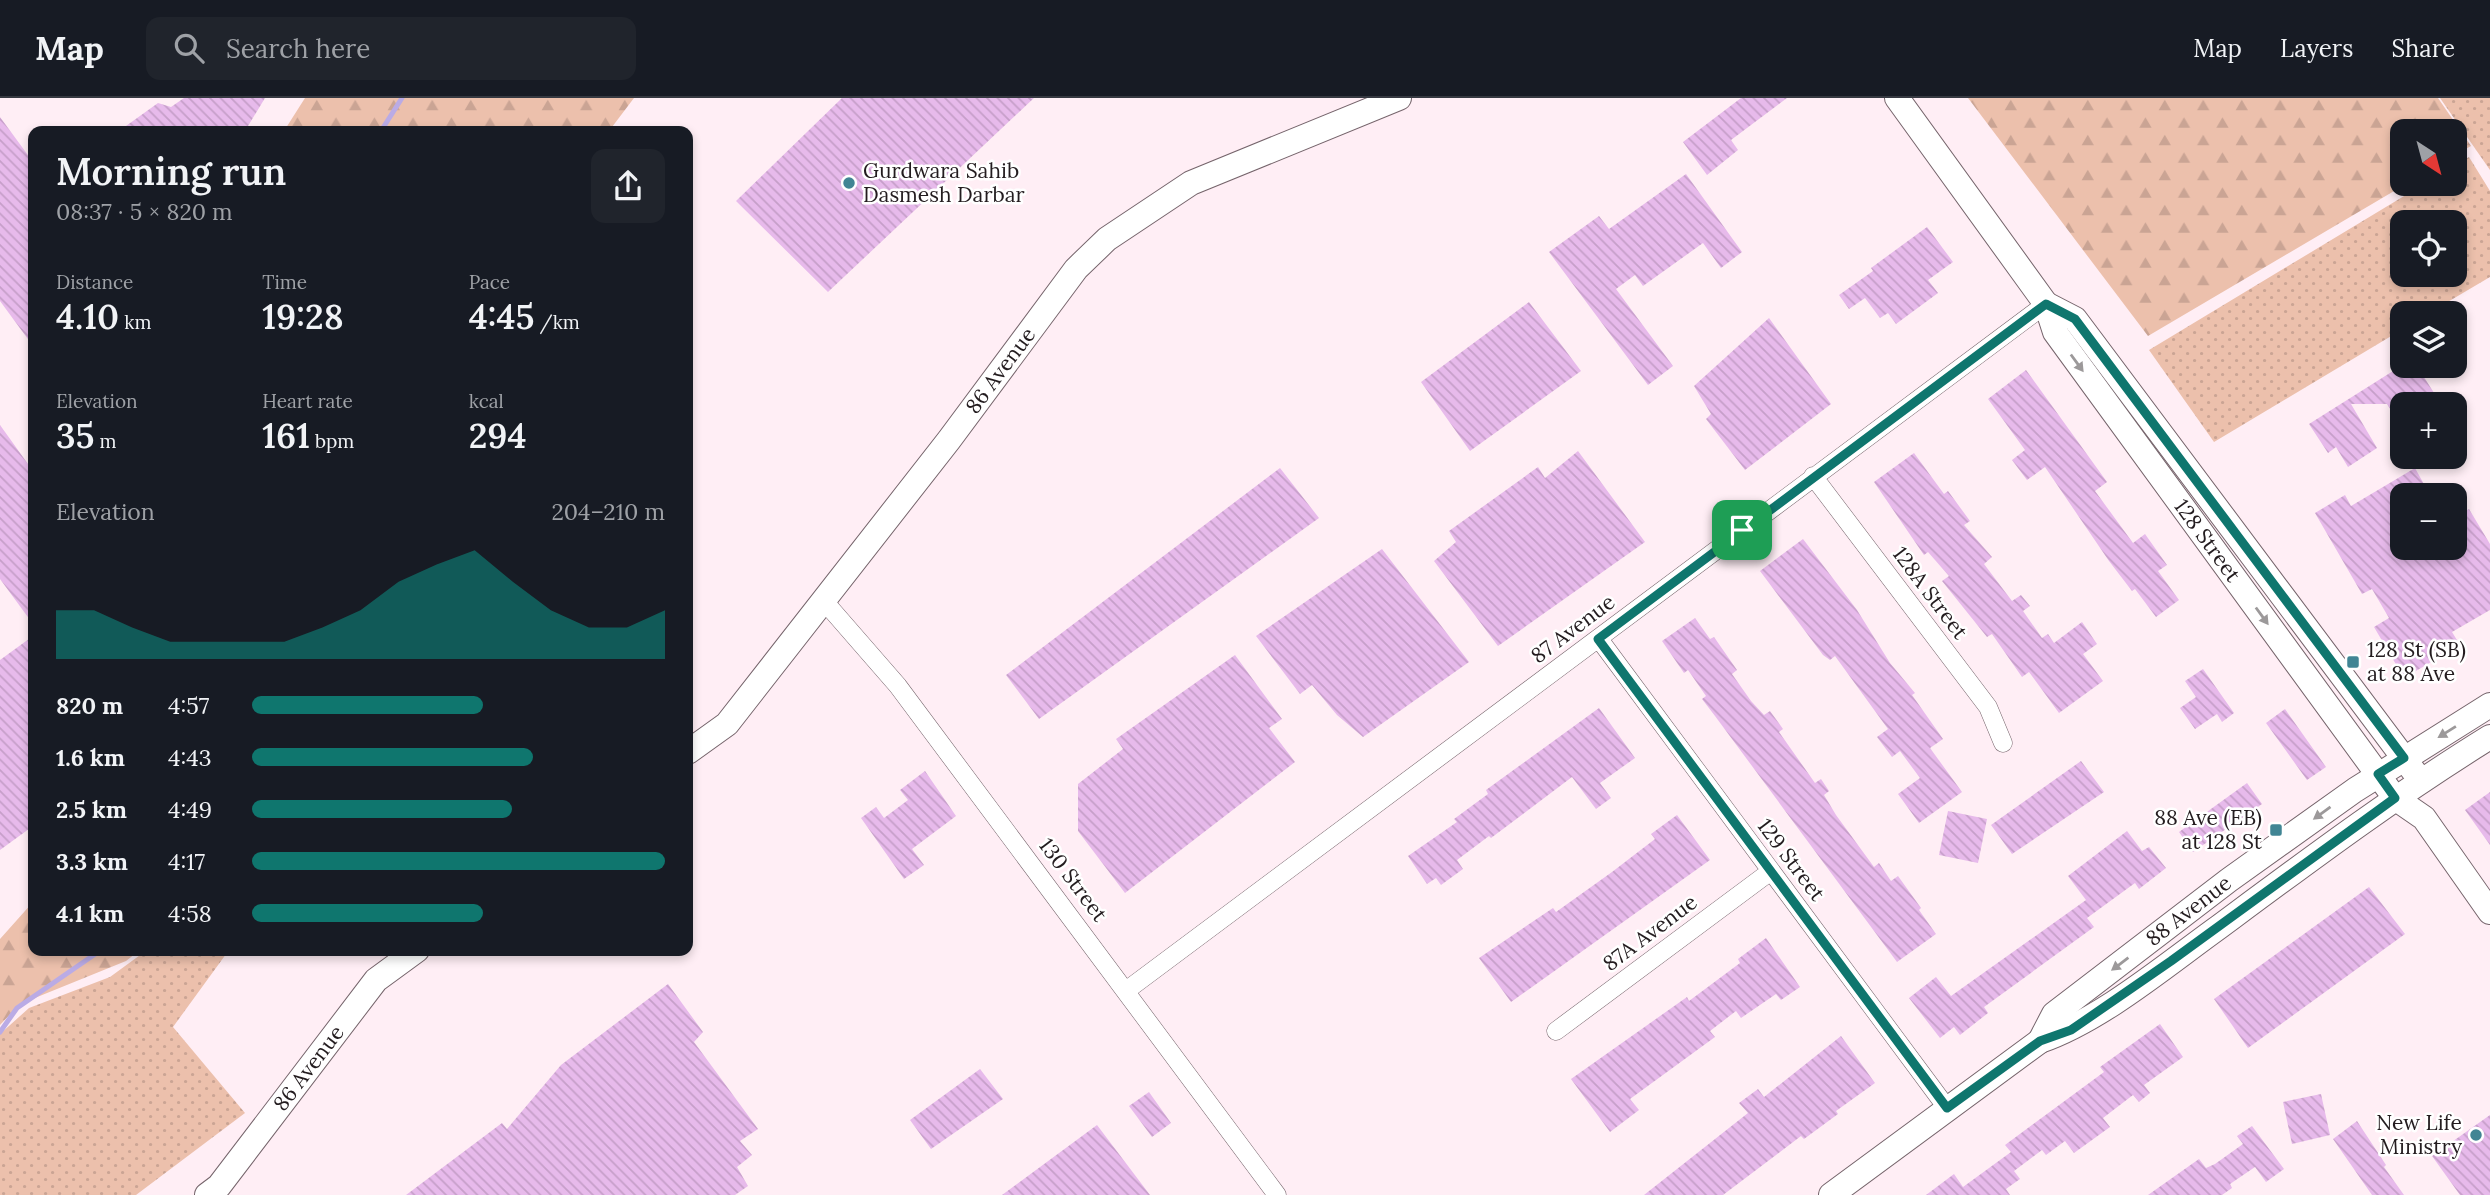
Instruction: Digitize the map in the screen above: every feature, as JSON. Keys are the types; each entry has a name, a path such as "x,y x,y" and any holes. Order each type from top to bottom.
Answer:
{"main road":[{"name":"86 Avenue","path":"693,748 727,724 950,440 1076,269 1107,239 1191,184 1399,98"},
{"name":"128 Street","path":"1897,98 2046,304 2055,332 2395,798"},
{"name":"128 Street","path":"2046,304 2075,319 2421,781"},
{"name":"88 Avenue","path":"2040,1041 2054,1014 2229,880 2378,774 2490,705"},
{"name":"88 Avenue","path":"1831,1195 2040,1041 2071,1030 2395,798 2490,737"},
{"path":"2421,781 2424,818"},
{"path":"2395,798 2424,818 2490,912"},
{"name":"86 Avenue","path":"207,1195 219,1186 376,980 409,956"}],"street":[{"name":"87 Avenue","path":"1127,990 2046,304"},
{"name":"128A Street","path":"1813,476 1988,708 2003,743"},
{"name":"130 Street","path":"824,600 898,686 1127,990 1277,1195"},
{"name":"129 Street","path":"1598,639 1947,1108"},
{"name":"87A Avenue","path":"1556,1031 1771,871"}],"green space":[{"path":"305,98 634,98 613,126 287,126"},
{"path":"1968,98 2438,98 2452,119 2390,119 2390,193 2148,336"},
{"path":"2440,98 2490,98 2490,170 2468,138 2468,119 2455,119"},
{"path":"2469,157 2490,191 2490,277 2449,301 2390,301 2390,337 2214,442 2149,350 2404,196 2468,196"},
{"path":"28,908 28,956 132,956 20,1004 0,1025 0,939"},
{"path":"139,956 225,956 173,1027 245,1113 136,1195 0,1195 0,1034 29,1008 110,977"}],"building":[{"path":"184,98 265,98 248,126 126,126 158,103 171,107"},
{"name":"Gurdwara Sahib Dasmesh Darbar","path":"842,98 1034,98 828,292 736,201"},
{"path":"1741,98 1787,98 1731,140 1738,150 1707,175 1683,142"},
{"path":"0,117 28,155 28,339 0,301"},
{"path":"1686,174 1742,252 1721,268 1703,243 1643,286 1635,275 1616,289 1673,366 1648,385 1549,252 1599,216 1609,229"},
{"path":"1927,227 1953,262 1928,280 1938,293 1896,324 1888,313 1880,318 1865,298 1849,309 1839,295"},
{"path":"1529,302 1581,371 1470,451 1421,382"},
{"path":"1769,318 1831,404 1745,470 1706,419 1711,414 1694,386"},
{"path":"2026,370 2107,482 2095,491 2133,543 2145,534 2167,565 2158,571 2179,600 2156,617 2109,561 2045,467 2027,480 2012,460 2025,450 1988,399"},
{"path":"2390,373 2390,378 2425,378 2433,392 2390,392 2390,409 2387,404 2351,404 2377,448 2348,467 2336,447 2328,453 2309,424"},
{"path":"0,425 28,464 28,617 0,579"},
{"path":"1578,451 1645,542 1498,646 1434,561 1456,542 1449,531 1538,467 1545,478"},
{"path":"1914,453 1944,494 1948,491 1970,521 1964,525 1992,557 1984,564 2012,601 2021,595 2030,606 2023,611 2042,638 2048,634 2054,643 2082,622 2097,644 2083,654 2103,681 2059,713 2029,672 2022,677 1992,634 1987,637 1942,581 1949,576 1928,552 1924,555 1874,482"},
{"path":"1280,468 1319,518 1039,719 1006,675"},
{"path":"2413,469 2416,469 2423,483 2390,483 2390,560 2467,560 2469,509 2490,544 2490,610 2452,632 2460,645 2404,678 2374,627 2389,618 2372,589 2362,594 2315,513 2345,495 2351,506"},
{"path":"1803,539 1857,610 1890,663 1915,693 1912,695 1943,739 1930,748 1962,792 1919,823 1898,794 1920,778 1900,751 1892,757 1877,737 1888,729 1835,656 1830,660 1823,655 1760,571"},
{"path":"1382,549 1469,662 1363,737 1337,715 1312,685 1300,694 1256,636"},
{"path":"1695,618 1710,639 1714,637 1737,670 1732,674 1751,701 1764,715 1770,711 1783,729 1779,732 1815,783 1821,779 1829,791 1824,795 1836,815 1874,867 1879,863 1891,881 1898,876 1921,908 1919,910 1936,934 1897,962 1702,699 1706,696 1688,670 1684,673 1662,641"},
{"path":"28,640 28,830 0,850 0,660"},
{"path":"1235,655 1282,719 1269,728 1295,762 1125,893 1078,831 1078,784 1123,749 1116,739"},
{"path":"2203,669 2234,713 2222,722 2217,714 2195,729 2180,708 2196,697 2185,681"},
{"path":"1599,708 1635,758 1600,783 1611,798 1596,809 1572,777 1457,860 1463,869 1441,885 1436,878 1427,884 1408,856 1457,822 1454,819 1488,794 1486,790"},
{"path":"2285,709 2326,767 2307,780 2266,723"},
{"path":"2081,761 2104,792 2012,854 1991,825"},
{"path":"925,771 956,816 912,849 924,865 904,879 861,818 876,807 884,818 908,800 900,790"},
{"path":"2247,783 2262,804 2193,852 2179,832"},
{"path":"2490,792 2490,845 2465,810"},
{"path":"1948,811 1987,819 1978,863 1939,855"},
{"path":"1677,815 1710,860 1511,1002 1479,958 1553,908 1556,912 1612,872 1655,839 1651,834"},
{"path":"2127,831 2142,851 2149,847 2166,868 2139,889 2135,883 2087,918 2094,927 1984,1007 1988,1013 1960,1035 1954,1027 1940,1038 1909,998 1936,977 1951,996 2086,900 2068,876"},
{"path":"2369,887 2405,934 2248,1048 2214,999"},
{"path":"1766,938 1800,987 1781,1000 1776,994 1741,1018 1736,1011 1710,1031 1715,1037 1630,1099 1639,1110 1610,1132 1571,1079 1687,997 1689,1001 1740,963 1738,959"},
{"path":"668,984 703,1032 694,1042 758,1129 740,1141 752,1155 737,1167 748,1186 735,1195 406,1195 502,1123 507,1129 561,1065"},
{"path":"2160,1024 2183,1057 2144,1085 2150,1093 2139,1102 2133,1095 2103,1118 2110,1127 2074,1153 2065,1141 2046,1155 2042,1150 2014,1171 2020,1179 2006,1189 2010,1195 1926,1195 1954,1174 1963,1187 2011,1152 2005,1145 2104,1072 2100,1067"},
{"path":"1841,1036 1875,1083 1836,1111 1838,1114 1804,1139 1801,1136 1723,1195 1644,1195 1748,1113 1739,1103 1758,1089 1764,1097"},
{"path":"980,1069 1003,1099 931,1149 910,1120"},
{"path":"1149,1092 1171,1123 1152,1137 1129,1106"},
{"path":"2321,1094 2330,1135 2292,1144 2283,1102"},
{"name":"New Life Ministry","path":"2490,1115 2490,1195 2460,1195 2432,1156"},
{"path":"2357,1121 2404,1195 2372,1195 2333,1139"},
{"path":"1097,1125 1150,1195 1002,1195"},
{"path":"2252,1126 2284,1169 2266,1182 2255,1167 2230,1184 2232,1188 2222,1195 2148,1195 2199,1159 2206,1168 2215,1164 2243,1144 2237,1136"}],"waterway":[{"path":"384,126 402,98"},
{"path":"0,1032 17,1008 92,956"}],"place":[{"name":"Gurdwara Sahib Dasmesh Darbar","path":"849,183"},
{"name":"128 St (SB) at 88 Ave","path":"2353,662"},
{"name":"88 Ave (EB) at 128 St","path":"2276,830"},
{"name":"New Life Ministry","path":"2476,1135"}],"route":[{"path":"2046,304 2075,319 2404,758 2378,774 2395,798 2171,961 2071,1030 2040,1041 1947,1108 1598,639 1742,530 2046,304"}]}
